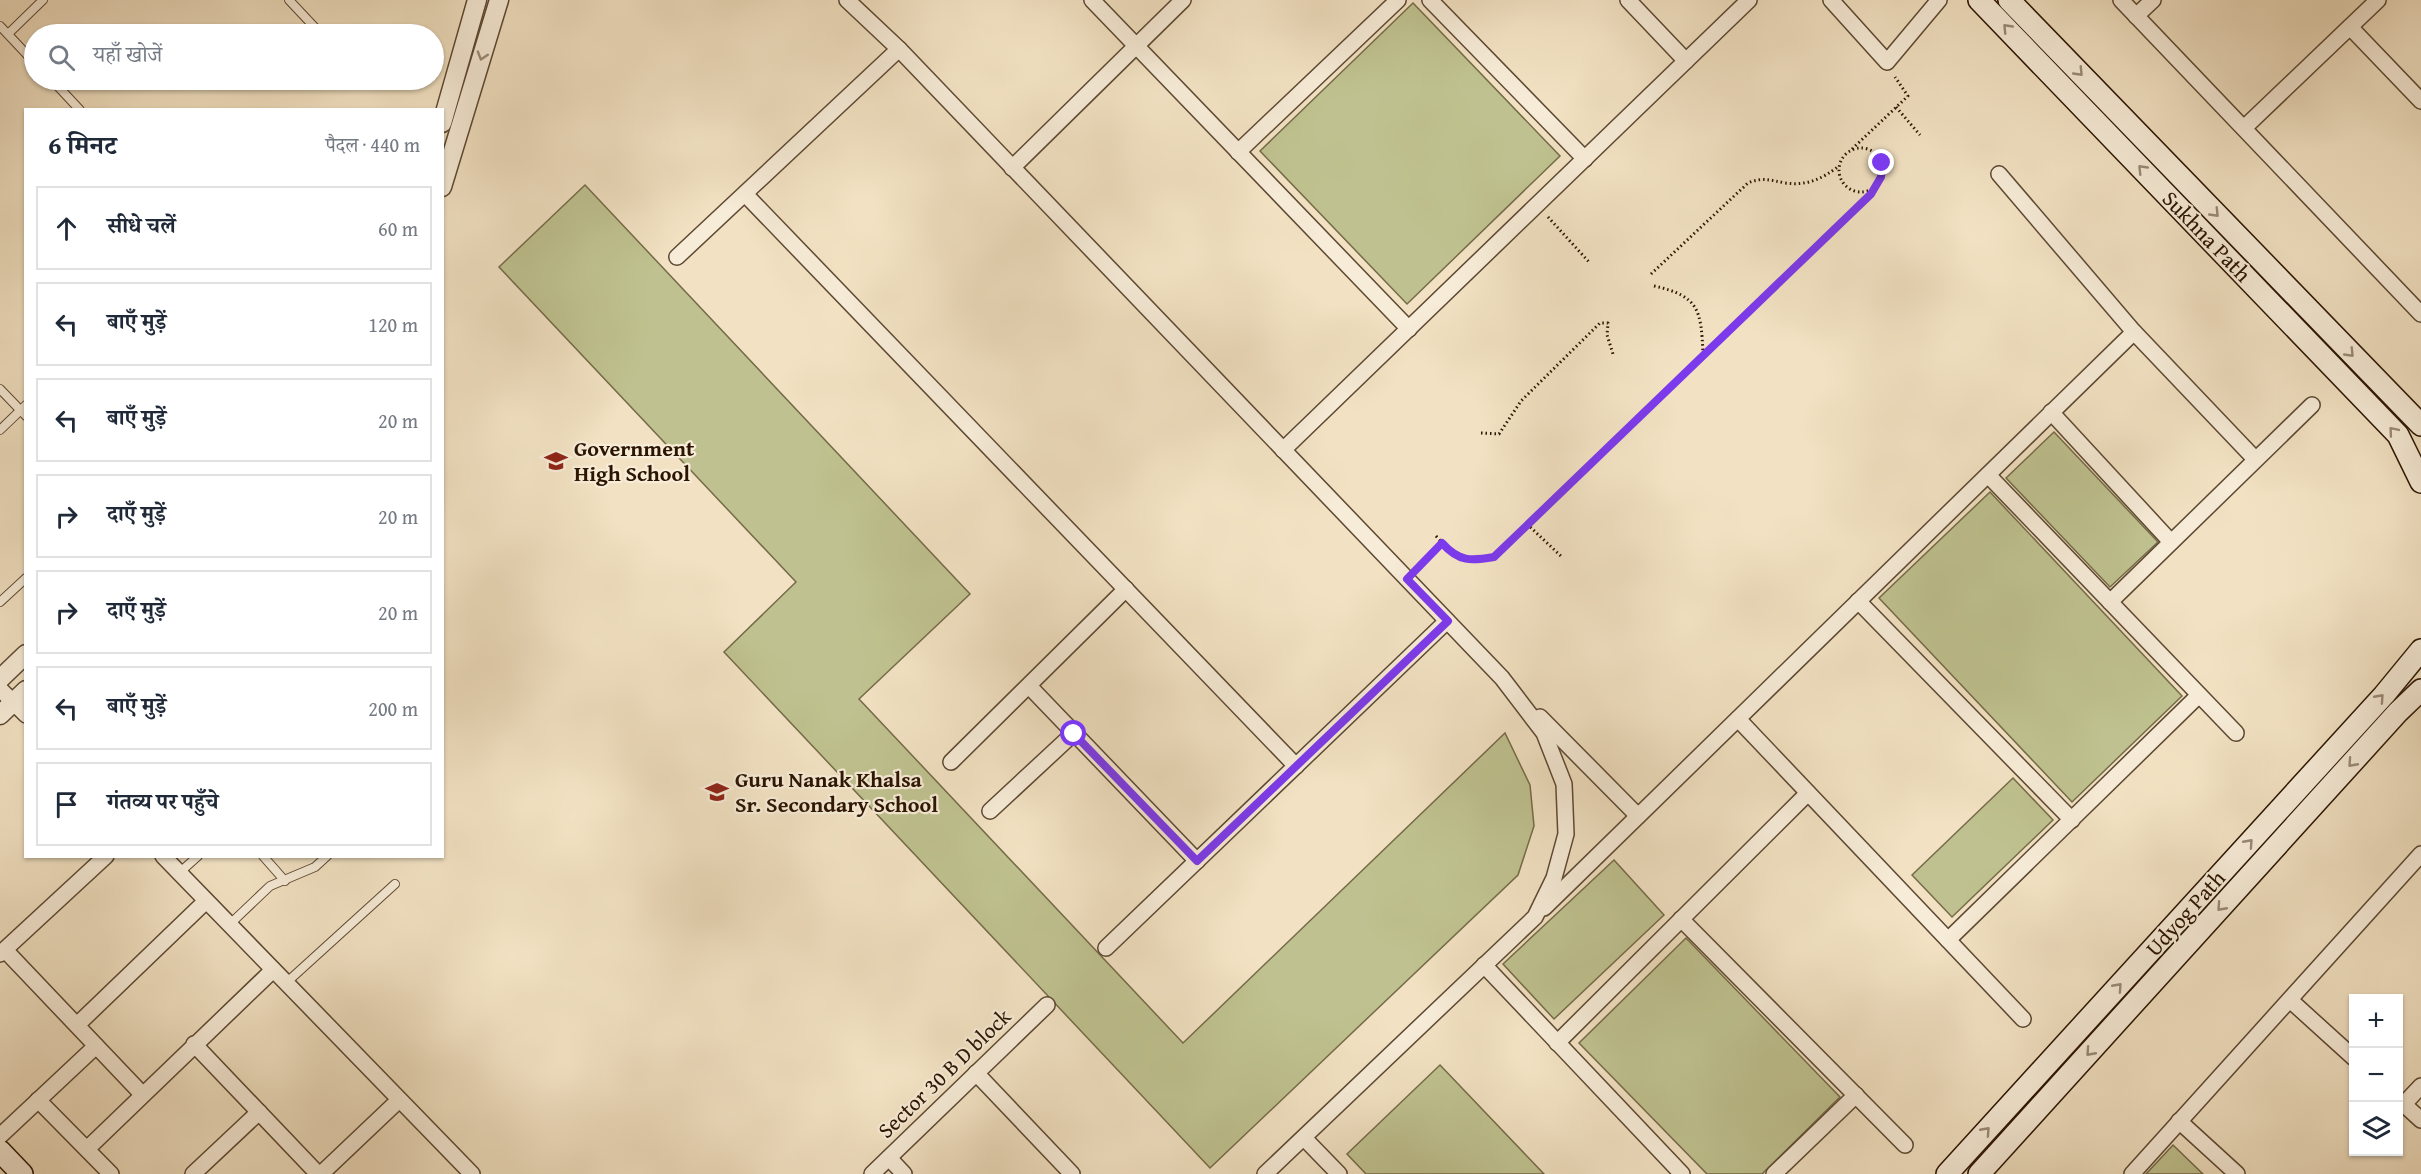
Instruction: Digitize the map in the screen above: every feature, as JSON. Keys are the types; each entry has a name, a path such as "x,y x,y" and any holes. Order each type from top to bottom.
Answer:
{"main road":[{"name":"Sukhna Path","path":"1979,0 2398,435 2421,482"},
{"name":"Sukhna Path","path":"2009,0 2421,425"},
{"name":"Udyog Path","path":"1947,1174 2384,695 2421,650"},
{"name":"Udyog Path","path":"1979,1174 2390,721 2421,690"},
{"path":"0,1151 22,1174"}],"street":[{"path":"444,116 477,0"},
{"path":"444,180 499,0"},
{"path":"847,0 899,49 1502,678 1638,816"},
{"path":"1092,0 1409,329"},
{"path":"1012,168 1183,0"},
{"path":"1238,152 1398,0"},
{"path":"1430,0 1585,159"},
{"path":"1628,0 1686,61"},
{"path":"1283,450 1749,0"},
{"path":"1831,0 1887,62 1939,0"},
{"path":"2121,0 2421,314"},
{"path":"2136,16 2153,0"},
{"path":"2244,128 2378,0"},
{"path":"2350,27 2421,101"},
{"path":"677,257 899,49"},
{"path":"1999,174 2134,332 2255,459"},
{"path":"745,194 1296,766"},
{"path":"1265,1174 1535,916 2134,332"},
{"path":"2110,602 2312,405"},
{"path":"2051,412 2171,542"},
{"path":"1988,475 2236,734"},
{"path":"951,762 1126,589"},
{"path":"1858,601 2072,820"},
{"path":"1106,948 1448,621"},
{"path":"0,679 24,656"},
{"path":"1502,678 1544,733 1564,784 1566,834 1554,878 1535,916"},
{"path":"1029,686 1197,861"},
{"path":"1948,940 2199,695"},
{"path":"1738,719 2023,1019"},
{"path":"990,811 1074,734"},
{"path":"1557,1042 1808,793"},
{"path":"2132,1174 2421,854"},
{"path":"104,858 3,952 77,1025 142,1094"},
{"path":"165,858 472,1174"},
{"path":"77,1025 206,901"},
{"path":"1681,919 1905,1145"},
{"path":"1484,965 1682,1174"},
{"path":"87,1149 273,970"},
{"path":"2290,1000 2349,1053"},
{"name":"Sector 30 B D block","path":"872,1174 1047,1005"},
{"path":"194,1044 320,1174 399,1100"},
{"path":"0,1136 96,1046"},
{"path":"976,1073 1072,1174"},
{"path":"2403,1100 2421,1086"},
{"path":"1774,1174 1856,1095"},
{"path":"38,1100 111,1174"},
{"path":"2403,1104 2421,1120"},
{"path":"194,1174 259,1112"},
{"path":"2179,1121 2237,1174"},
{"path":"1304,1138 1339,1174"},
{"path":"889,1158 904,1174"}],"lane":[{"path":"8,34 42,0"},
{"path":"289,0 312,24"},
{"path":"0,26 24,51"},
{"path":"61,90 78,108"},
{"path":"0,389 24,411 0,430"},
{"path":"0,602 24,580"},
{"path":"178,873 196,858"},
{"path":"265,858 285,881"},
{"path":"229,925 270,886 315,867 325,858"},
{"path":"286,983 395,884"}],"path":[{"path":"1651,274 1748,183 1762,178 1801,184 1822,180 1839,166 1845,154 1908,96 1887,62"},
{"path":"1896,107 1920,135"},
{"path":"1436,536 1458,557 1473,561 1494,557 1871,194 1878,184 1882,170 1878,156 1865,148 1851,150"},
{"path":"1839,166 1841,180 1852,190 1866,191 1878,184"},
{"path":"1537,205 1589,262"},
{"path":"1654,286 1686,296 1698,312 1702,324 1703,354"},
{"path":"1481,433 1499,434 1521,401 1600,323 1608,323 1607,335 1613,354"},
{"path":"1527,524 1563,558"},
{"path":"1407,579 1442,543"}],"green space":[{"path":"1413,3 1560,156 1407,304 1260,151"},
{"path":"585,185 970,594 859,699 1183,1043 1505,733 1530,785 1534,826 1518,875 1210,1168 724,652 796,582 499,267"},
{"path":"2054,432 2158,542 2110,587 2006,478"},
{"path":"1990,492 2182,696 2072,802 1879,598"},
{"path":"2013,778 2053,820 1952,917 1912,875"},
{"path":"1614,860 1664,915 1554,1019 1503,964"},
{"path":"1686,938 1840,1097 1762,1174 1707,1174 1579,1043"},
{"path":"1440,1065 1544,1174 1366,1174 1347,1154"},
{"path":"2173,1145 2203,1174 2146,1174"}],"place":[{"name":"Government High School","path":"556,461"},
{"name":"Guru Nanak Khalsa Sr. Secondary School","path":"717,792"}],"route":[{"path":"1074,734 1197,861 1448,621 1407,579 1442,543 1458,557 1473,561 1494,557 1871,194 1881,177 1882,163"}]}
